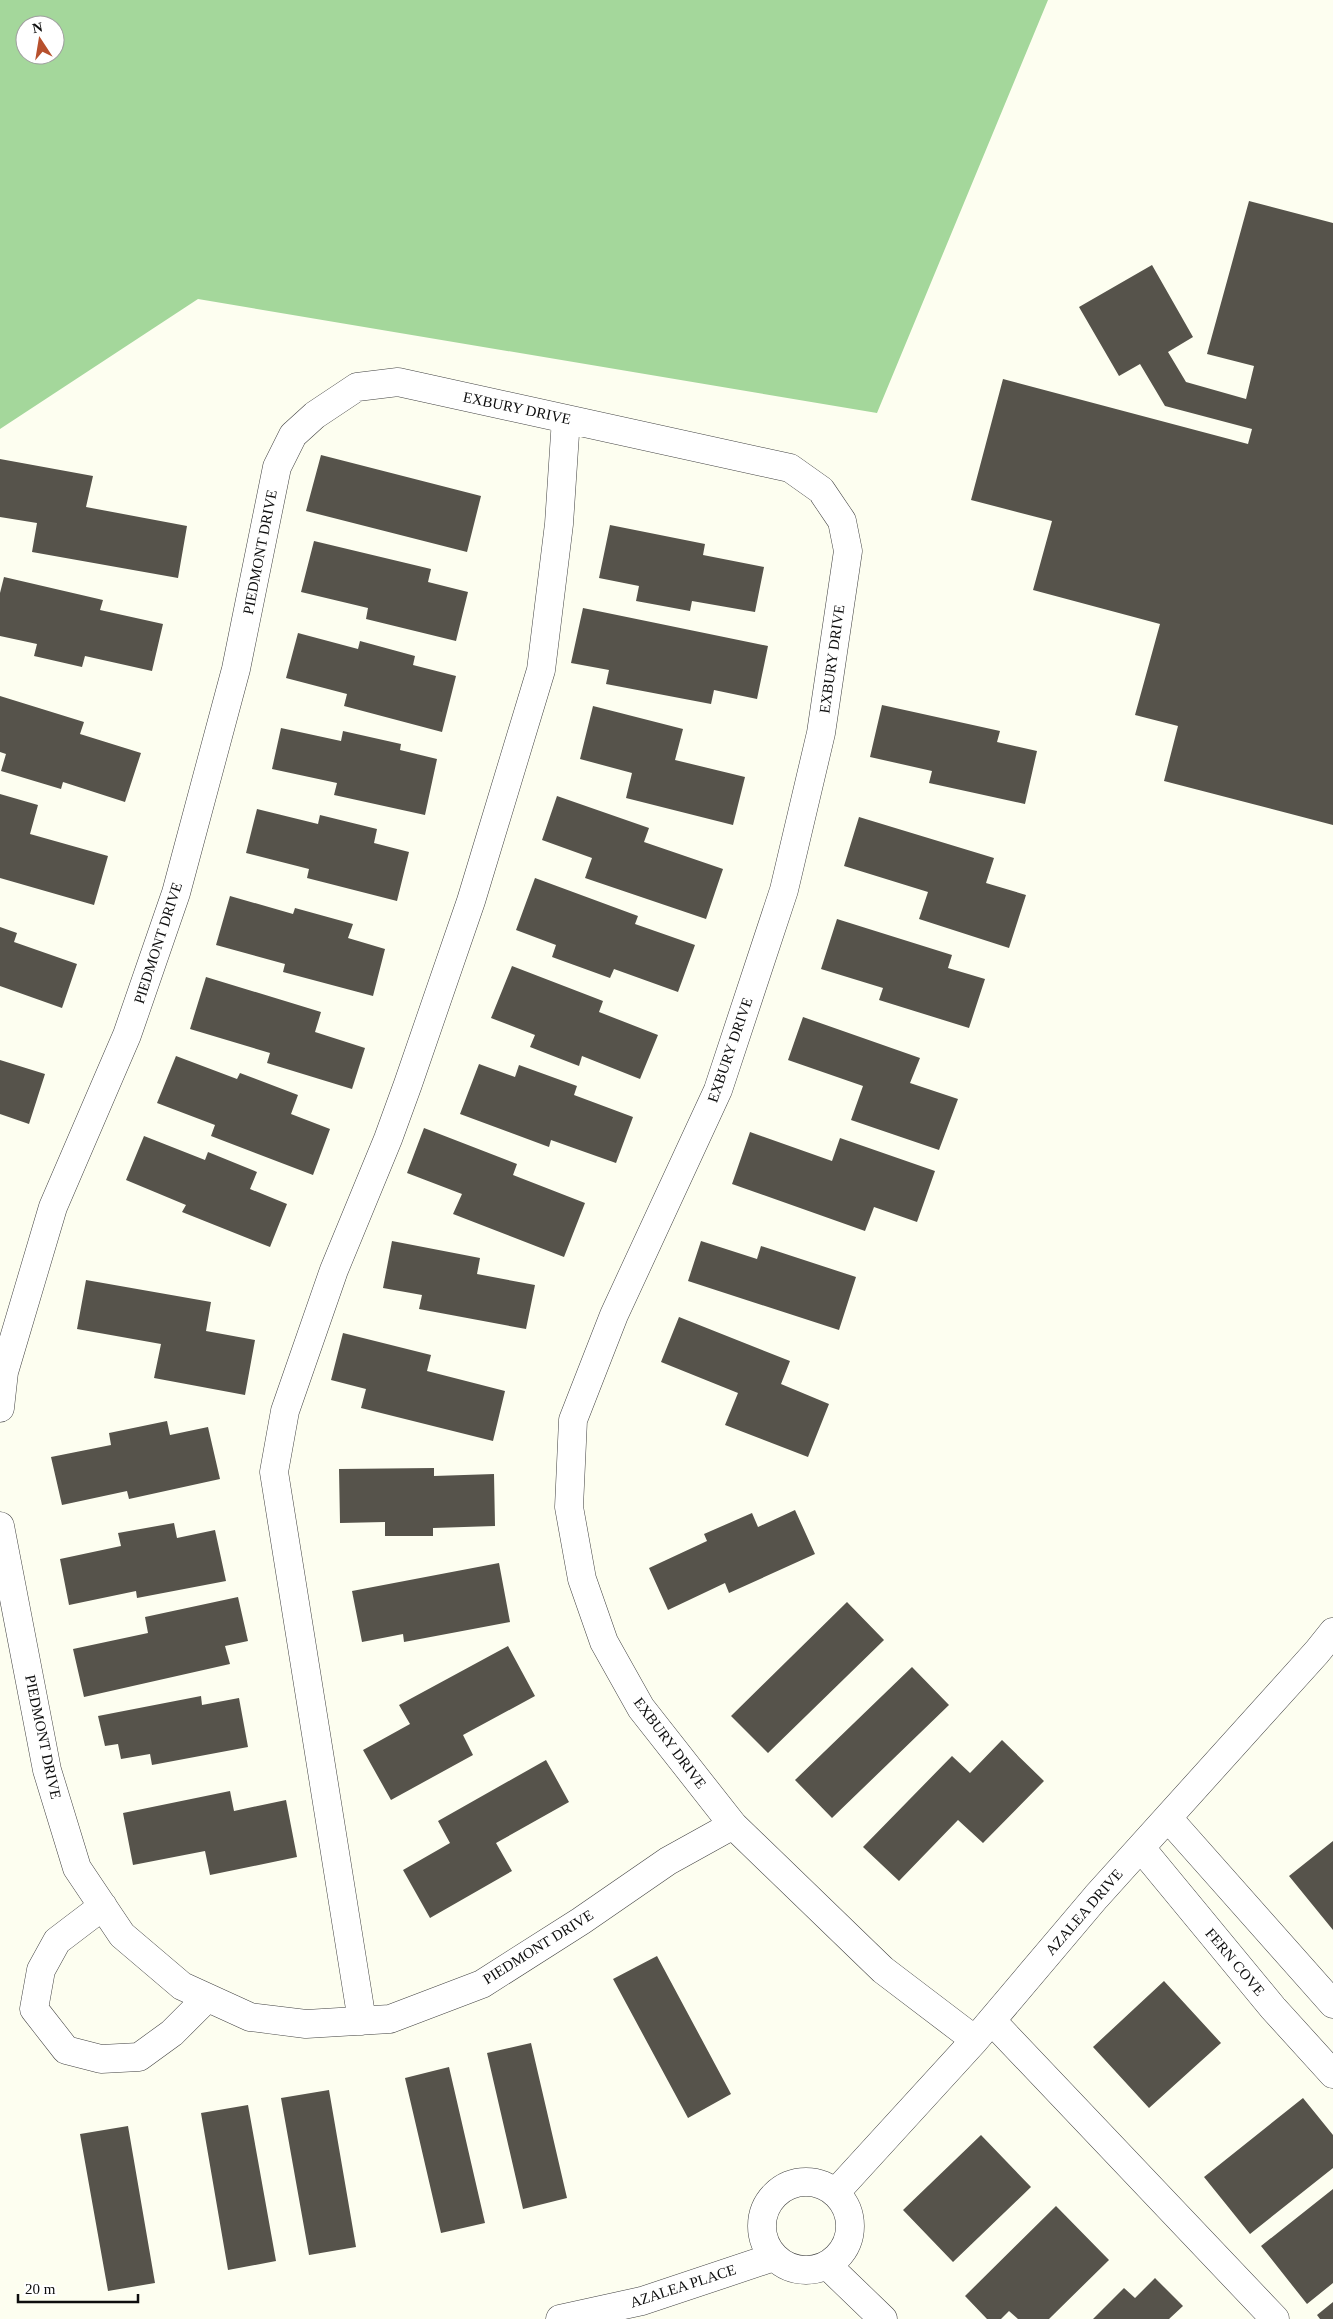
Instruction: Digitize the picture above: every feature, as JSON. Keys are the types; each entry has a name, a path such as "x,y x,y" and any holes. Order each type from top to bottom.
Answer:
{"street":[{"name":"EXBURY DRIVE","path":"277,467 293,435 315,416 357,388 398,382 790,468 821,490 842,521 848,551 821,733 784,890 718,1090 614,1315 573,1420 569,1507 582,1579 604,1642 641,1708 733,1825 883,1970 984,2031 1275,2319"},
{"path":"362,2021 274,1472 284,1411 334,1270 388,1140 408,1084 470,901 541,670 558,524 566,419"},
{"name":"PIEDMONT DRIVE","path":"0,1408 4,1372 53,1206 127,1035 176,893 236,669 277,467"},
{"name":"PIEDMONT DRIVE","path":"0,1526 47,1770 77,1868 122,1935 182,1986 250,2018 306,2024 390,2019 482,1984 581,1921 668,1861 733,1825"},
{"name":"AZALEA DRIVE","path":"836,2192 984,2031 1140,1848 1328,1652"},
{"path":"1168,1818 1333,2004"},
{"name":"FERN COVE","path":"1140,1848 1273,2008 1333,2074"},
{"path":"103,1906 57,1941 41,1970 34,2009 66,2050 101,2059 139,2057 172,2033 207,1998"},
{"path":"808,2181 822,2184 836,2192 845,2203 850,2216 847,2244 838,2256 827,2265 814,2270 800,2270 786,2265 774,2257 766,2244 762,2230 763,2214 769,2201 779,2190 793,2183 808,2181"},
{"name":"AZALEA PLACE","path":"560,2319 642,2301 774,2257"},
{"path":"827,2265 883,2319"}],"green space":[{"path":"0,0 1048,0 877,413 198,299 0,429"}],"building":[{"path":"1249,201 1333,223 1333,825 1164,781 1178,726 1135,715 1160,624 1033,590 1052,521 971,500 1003,379 1248,444 1252,429 1165,406 1140,364 1119,376 1079,307 1152,265 1193,337 1168,352 1186,382 1246,399 1254,366 1207,354"},
{"path":"321,455 481,496 467,552 306,511"},
{"path":"0,459 93,476 86,507 187,526 178,578 32,552 37,523 0,517"},
{"path":"610,525 705,544 703,555 764,567 755,612 692,601 690,611 636,601 639,586 599,578"},
{"path":"314,541 431,569 428,582 468,592 456,641 366,619 368,608 301,592"},
{"path":"4,577 103,600 100,610 163,624 152,671 85,656 82,667 34,656 37,644 0,636 0,593"},
{"path":"583,608 768,646 757,699 714,690 711,704 606,684 609,670 571,663"},
{"path":"298,633 358,649 360,641 415,656 413,665 456,676 442,732 344,706 347,694 286,678"},
{"path":"0,696 84,722 80,734 141,753 125,802 63,782 61,789 1,771 6,754 0,752"},
{"path":"882,705 1000,731 997,742 1037,751 1025,804 929,783 932,771 870,757"},
{"path":"593,706 683,729 675,760 745,777 733,825 626,798 632,773 580,759"},
{"path":"281,728 341,741 343,731 401,744 400,750 437,759 425,815 334,795 337,783 272,769"},
{"path":"0,794 38,805 30,834 108,856 94,905 0,878"},
{"path":"557,796 649,828 644,842 723,869 706,919 585,878 592,858 542,840"},
{"path":"257,809 318,824 320,815 377,829 374,843 409,852 397,901 307,878 309,869 246,853"},
{"path":"859,817 994,858 986,883 1026,895 1009,948 919,919 928,892 844,866"},
{"path":"535,878 638,916 635,924 695,945 678,992 614,969 610,978 552,957 556,945 516,930"},
{"path":"230,896 293,914 295,908 353,924 348,938 385,949 373,996 283,972 285,964 216,945"},
{"path":"837,919 952,955 948,968 985,979 969,1028 879,1000 883,988 821,969"},
{"path":"0,927 17,933 14,942 77,964 62,1008 0,986"},
{"path":"512,966 603,1001 599,1012 658,1035 640,1079 582,1056 579,1066 530,1047 535,1035 491,1018"},
{"path":"206,977 321,1012 315,1032 365,1048 352,1089 267,1063 270,1053 190,1029"},
{"path":"803,1017 920,1058 910,1083 958,1099 939,1150 851,1120 863,1086 788,1060"},
{"path":"176,1056 237,1079 240,1073 298,1095 291,1114 330,1129 313,1175 211,1136 215,1125 157,1103"},
{"path":"0,1060 45,1074 29,1124 0,1114"},
{"path":"479,1064 515,1077 519,1065 577,1086 574,1095 633,1117 616,1163 551,1140 549,1147 460,1114"},
{"path":"424,1128 517,1164 513,1175 585,1203 564,1257 453,1214 462,1194 407,1173"},
{"path":"750,1132 832,1161 840,1138 935,1171 917,1222 874,1207 865,1231 732,1184"},
{"path":"144,1136 205,1160 208,1152 257,1172 250,1189 287,1204 270,1247 182,1212 186,1205 126,1180"},
{"path":"392,1241 480,1258 477,1274 535,1285 526,1329 419,1309 422,1295 383,1288"},
{"path":"701,1241 757,1259 761,1246 856,1277 839,1330 688,1281"},
{"path":"86,1280 211,1302 206,1331 255,1340 245,1395 154,1378 161,1344 77,1329"},
{"path":"679,1317 790,1361 781,1384 829,1404 808,1457 725,1425 738,1393 661,1362"},
{"path":"343,1333 431,1355 427,1371 505,1391 493,1441 361,1408 366,1389 331,1380"},
{"path":"167,1421 170,1435 208,1427 220,1479 129,1499 127,1491 62,1505 51,1457 111,1445 109,1433"},
{"path":"434,1468 434,1476 494,1474 495,1526 433,1528 433,1536 385,1536 385,1522 340,1523 339,1469"},
{"path":"795,1510 815,1554 729,1593 725,1583 668,1610 649,1568 707,1541 704,1534 752,1513 758,1527"},
{"path":"174,1523 177,1538 215,1530 226,1581 137,1598 136,1591 69,1605 60,1559 121,1546 118,1533"},
{"path":"499,1563 510,1622 404,1642 403,1634 362,1642 352,1591"},
{"path":"238,1597 248,1641 225,1646 230,1664 84,1697 73,1649 148,1633 145,1617"},
{"path":"847,1602 884,1640 768,1753 731,1716"},
{"path":"508,1646 535,1696 463,1735 473,1755 391,1800 363,1750 410,1724 399,1705"},
{"path":"912,1667 949,1705 832,1818 795,1780"},
{"path":"201,1696 202,1705 239,1698 248,1747 152,1765 150,1754 121,1759 118,1744 105,1746 98,1716"},
{"path":"1002,1740 1044,1781 983,1843 958,1820 899,1881 863,1847 952,1756 970,1773"},
{"path":"546,1760 569,1802 496,1843 512,1871 430,1918 403,1870 450,1843 438,1821"},
{"path":"230,1791 234,1811 286,1800 297,1857 210,1875 205,1851 133,1865 123,1813"},
{"path":"1333,1841 1333,1930 1289,1876"},
{"path":"657,1956 731,2094 688,2118 613,1979"},
{"path":"1164,1981 1221,2043 1149,2108 1093,2047"},
{"path":"531,2043 567,2198 523,2209 487,2053"},
{"path":"449,2067 485,2223 441,2233 405,2078"},
{"path":"329,2090 356,2247 309,2255 281,2098"},
{"path":"1303,2098 1333,2135 1333,2168 1250,2234 1204,2177"},
{"path":"248,2105 276,2261 228,2270 201,2113"},
{"path":"128,2126 155,2283 108,2291 80,2134"},
{"path":"981,2135 1031,2187 953,2262 903,2210"},
{"path":"1333,2189 1333,2283 1307,2304 1261,2246"},
{"path":"1056,2206 1109,2260 1049,2319 1018,2319 1009,2311 1001,2319 987,2319 965,2296"},
{"path":"1155,2278 1183,2306 1169,2319 1093,2319 1124,2288 1135,2298"},
{"path":"1333,2302 1333,2319 1320,2319 1317,2315"}]}
